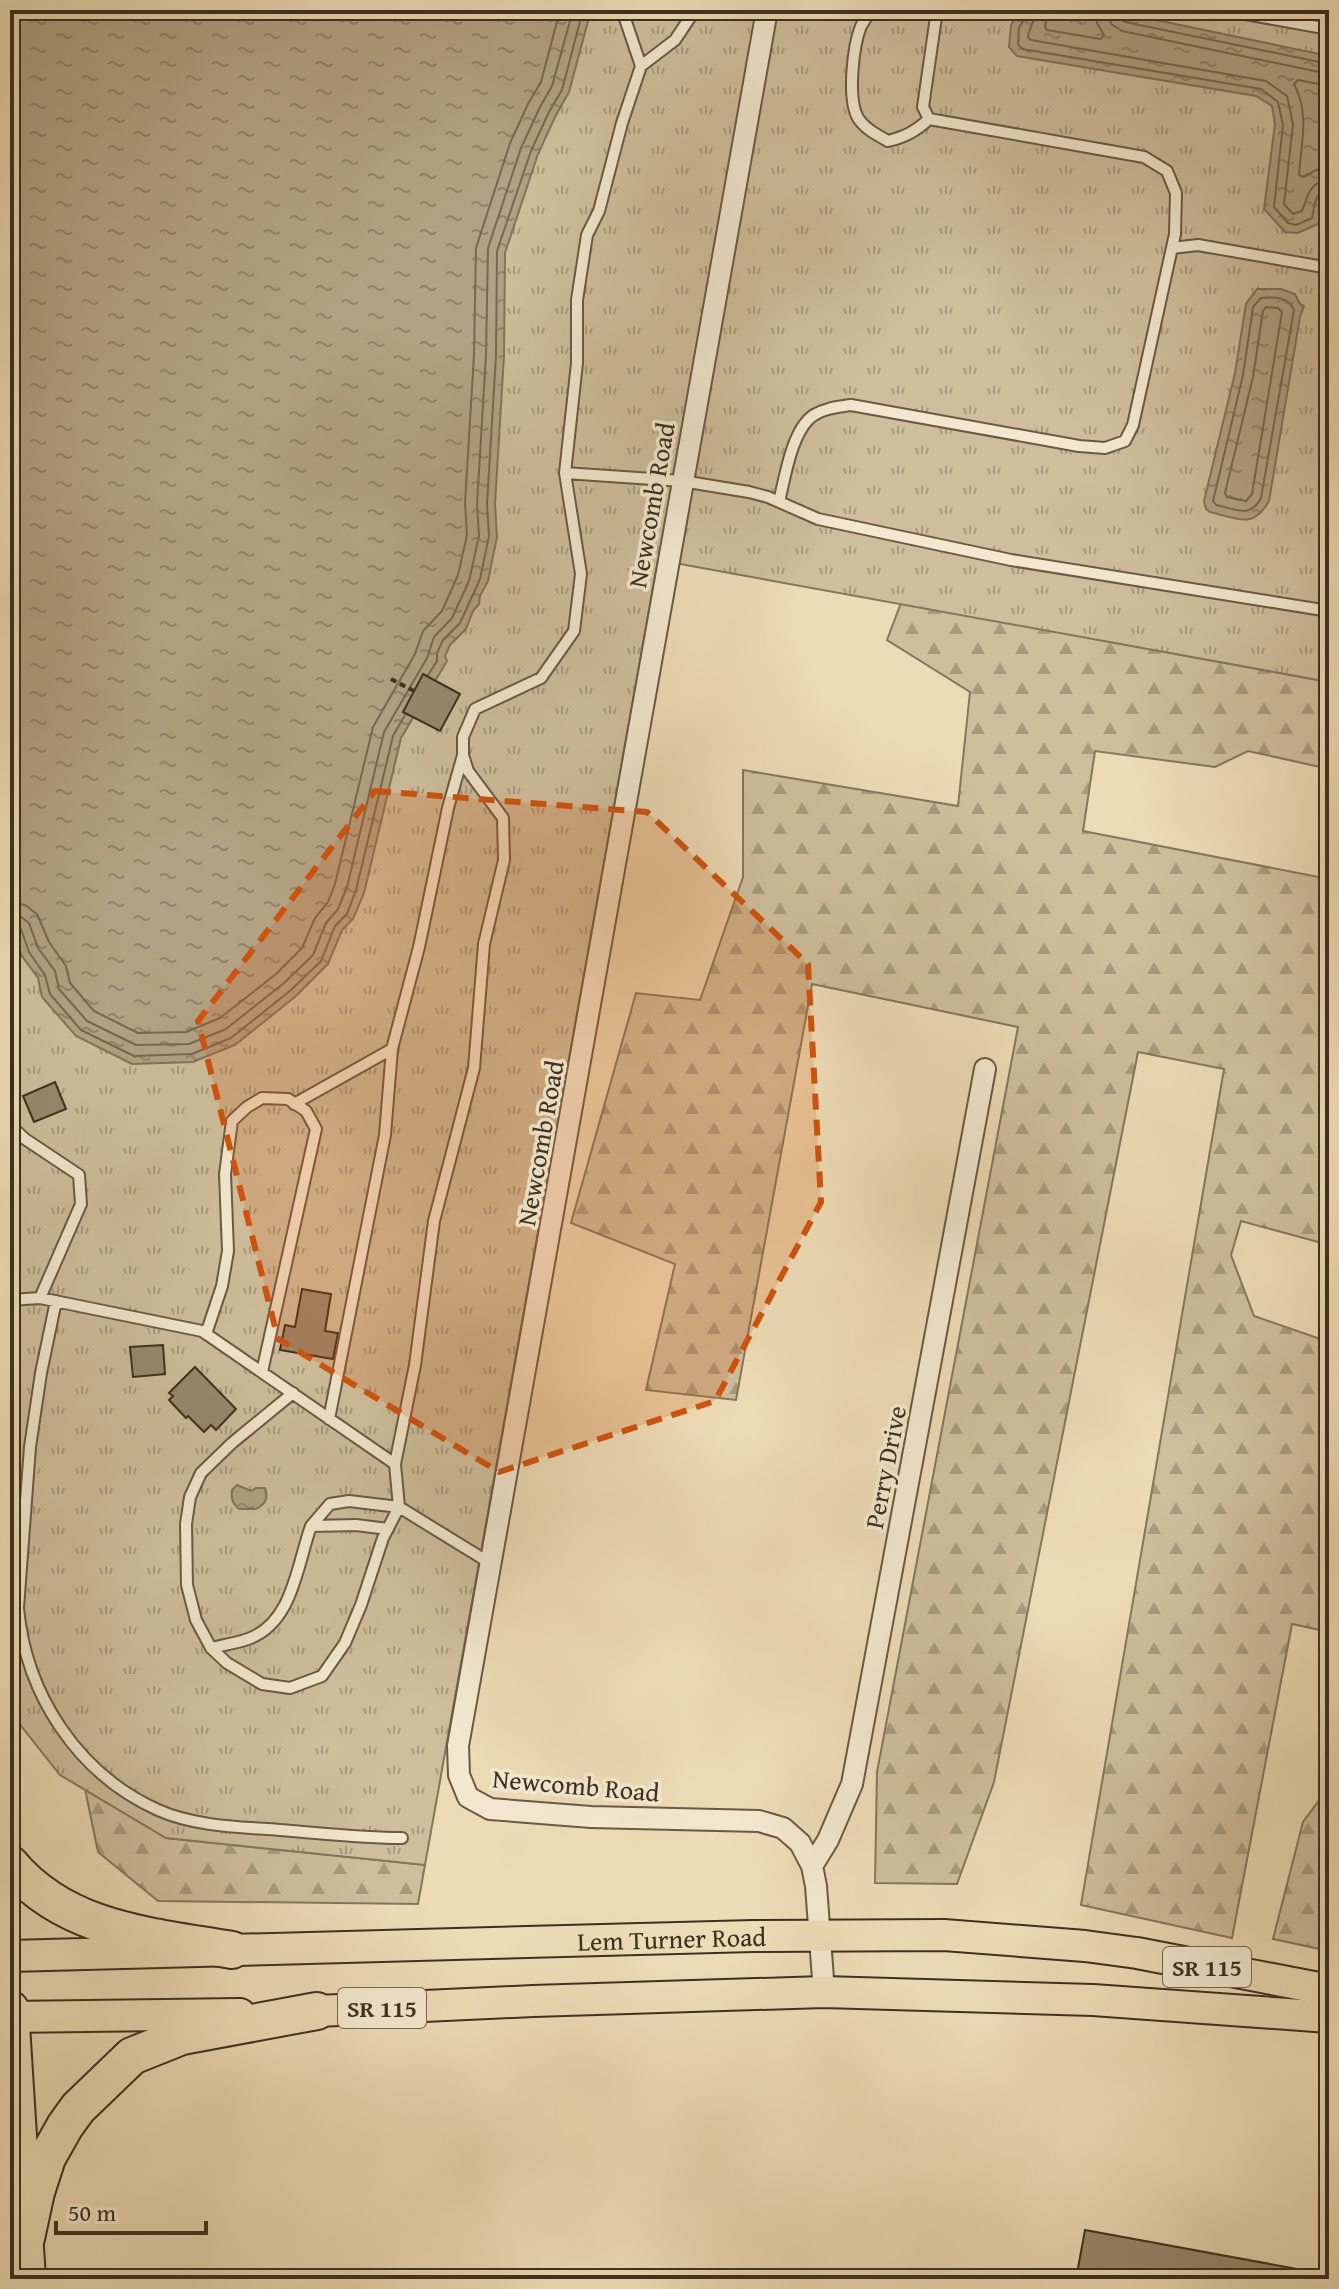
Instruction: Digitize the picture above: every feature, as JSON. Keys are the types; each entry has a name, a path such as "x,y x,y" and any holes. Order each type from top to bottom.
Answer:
{"highway":[{"path":"10,1864 23,1880 45,1897 95,1923 232,1950"},
{"path":"10,2009 27,2279"},
{"path":"26,2238 47,2158 65,2126 78,2108 132,2056 182,2036 317,2011"}],"main road":[{"name":"Lem Turner Road","path":"10,1956 819,1935 944,1935 1137,1953 1329,1990"},
{"name":"SR 115","path":"10,2017 317,2011 824,1992 1093,2000 1329,2017"}],"street":[{"name":"Newcomb Road","path":"767,10 458,1746 459,1775 468,1797 490,1809 591,1817 759,1821 783,1828 800,1843 812,1866 824,1992"},
{"name":"Perry Drive","path":"812,1866 828,1840 852,1784 985,1069"}],"lane":[{"path":"622,10 641,66"},
{"path":"329,1419 385,1135 392,1049 463,755 463,737 475,709 541,678 574,631 581,574 565,473 577,363 577,300 587,235 599,211 641,66 675,40 695,10"},
{"path":"871,10 861,27 854,57 852,91 857,117 869,130 888,141 916,131 929,119"},
{"path":"929,119 923,107 937,10"},
{"path":"1223,10 1329,29"},
{"path":"779,502 796,438 811,417 832,408 851,405 1105,448 1125,441 1133,425 1175,234 1176,193 1167,171 1144,157 929,119"},
{"path":"1172,248 1198,245 1329,268"},
{"path":"565,473 682,481 749,492 818,519 1011,560 1329,611"},
{"path":"293,1393 201,1473 190,1497 186,1524 187,1585 196,1620 211,1648 227,1663 262,1684 290,1688 322,1676 345,1643 399,1507 395,1464 415,1365 434,1221 474,1068 484,944 504,860 503,818 468,771 463,755"},
{"path":"294,1104 392,1049"},
{"path":"206,1334 222,1286 228,1251 225,1174 232,1121 262,1098 288,1099 306,1111 316,1129 262,1372"},
{"path":"10,1125 25,1139 79,1175 81,1204 40,1298"},
{"path":"10,1300 40,1298 202,1331 395,1464"},
{"path":"56,1301 30,1447 18,1606 20,1631 28,1658 55,1721 85,1760 133,1797 160,1811 245,1828 402,1838"},
{"path":"211,1648 251,1639 271,1624 288,1602 311,1526 330,1504 349,1501 399,1507 490,1563"},
{"path":"311,1526 356,1525 388,1529"},
{"path":"10,1596 18,1606"}],"path":[{"path":"391,679 414,691"}],"highlighted area":[{"path":"375,791 647,812 808,964 821,1202 715,1401 499,1472 278,1339 198,1021"}],"green space":[{"path":"10,10 1329,10 1329,682 658,560 425,1865 166,1838 60,1775 10,1712"},
{"path":"901,603 1329,682 1329,769 1248,751 1215,767 1095,751 1083,831 1329,879 1329,1245 1241,1221 1231,1255 1254,1316 1329,1342 1329,1632 1292,1624 1232,1938 1081,1905 1224,1069 1138,1052 994,1782 957,1884 875,1883 877,1772 1018,1027 812,984 736,1400 646,1390 675,1264 571,1223 636,993 700,1000 743,877 743,770 958,806 970,692 887,640"},
{"path":"1329,1787 1329,1951 1273,1939 1303,1822"},
{"path":"85,1789 166,1838 425,1865 418,1904 158,1901 98,1852"}],"water":[{"path":"10,10 591,10 569,92 538,154 505,253 504,356 495,504 497,537 488,581 466,629 450,645 445,656 447,661 401,738 364,893 353,919 342,930 328,964 296,996 235,1045 193,1062 132,1064 76,1036 42,997 38,978 22,956 10,922"},
{"path":"1020,10 1108,10 1329,56 1327,194 1320,223 1298,233 1285,232 1264,209 1275,124 1272,106 1256,96 1017,56 1009,47 1011,25"},
{"path":"1257,289 1281,289 1295,294 1304,306 1269,501 1257,516 1244,520 1210,512 1204,501 1235,373 1246,304"},
{"path":"237,1485 251,1491 265,1488 265,1501 256,1509 239,1509 233,1503 232,1496 232,1490"}],"building":[{"path":"423,674 460,694 440,731 403,712"},
{"path":"55,1082 66,1109 34,1122 23,1096"},
{"path":"302,1289 331,1294 325,1331 338,1333 333,1359 280,1350 285,1325 295,1327"},
{"path":"163,1345 165,1374 133,1377 130,1347"},
{"path":"195,1367 236,1409 216,1430 211,1425 204,1432 169,1400 173,1396 169,1393"},
{"path":"1085,2230 1308,2271 1307,2279 1076,2279"}]}
